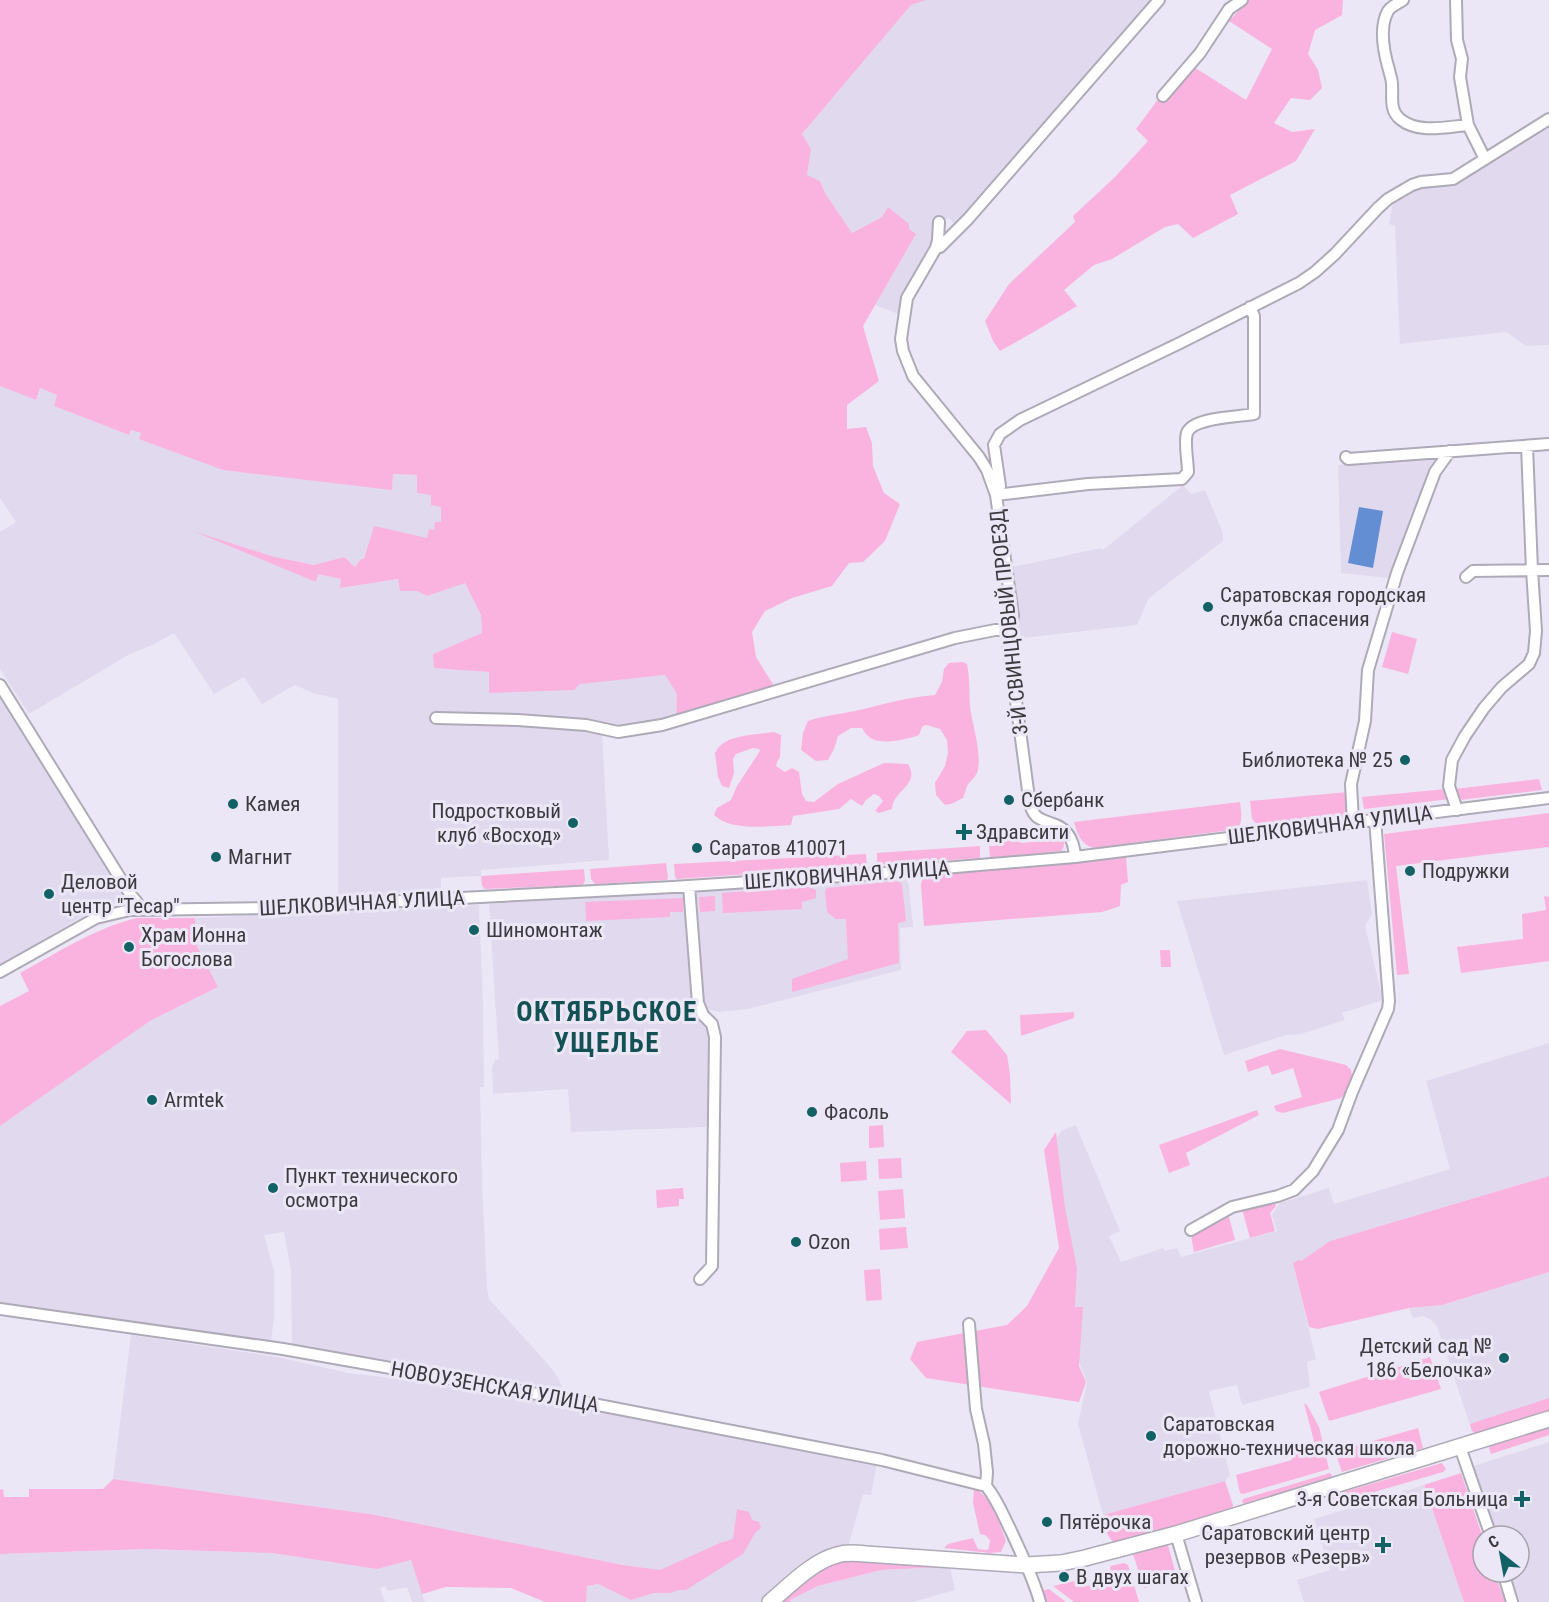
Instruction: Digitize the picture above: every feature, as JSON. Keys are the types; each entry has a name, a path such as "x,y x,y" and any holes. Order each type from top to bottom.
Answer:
{"main road":[{"path":"770,1602 798,1577 835,1555 845,1553 1026,1565 1061,1563 1176,1534 1549,1419"}],"street":[{"path":"936,248 940,247 968,219 1159,0"},
{"path":"1163,96 1200,53 1229,9 1242,0"},
{"path":"1403,0 1389,10 1383,30 1387,64 1393,85 1394,112 1413,126 1434,129 1468,125"},
{"path":"1456,0 1457,40 1462,59 1460,77 1468,125 1485,159"},
{"path":"996,495 1000,486 994,445 1000,434 1020,420 1299,283 1335,255 1388,199 1420,182 1453,179 1549,119"},
{"name":"3-Й СВИНЦОВЫЙ ПРОЕЗД","path":"939,222 936,248 907,298 901,339 903,351 913,376 980,457 996,495 1013,616 1008,640 1031,807 1036,816 1058,825 1071,836 1075,857"},
{"path":"996,495 1088,484 1182,478 1188,472 1186,435 1191,426 1201,422 1254,414 1254,316 1250,308"},
{"path":"1346,458 1549,444"},
{"path":"1456,810 1449,786 1452,760 1484,708 1502,687 1529,664 1534,653 1536,631 1527,446"},
{"path":"1353,822 1351,784 1365,721 1368,670 1397,573 1435,472 1450,451"},
{"path":"1466,576 1473,571 1549,570"},
{"path":"436,718 518,720 586,725 618,732 662,725 956,638 995,630 1010,630"},
{"path":"0,685 141,909"},
{"name":"ШЕЛКОВИЧНАЯ УЛИЦА","path":"0,972 96,918 122,911 266,908 873,874 1075,857 1549,798"},
{"path":"1191,1230 1232,1207 1294,1190 1313,1170 1338,1130 1388,1009 1389,1001 1374,819"},
{"path":"689,886 698,1003 703,1015 712,1024 715,1037 712,1266 700,1279"},
{"name":"НОВОУЗЕНСКАЯ УЛИЦА","path":"0,1309 283,1349 569,1400 861,1456 986,1486"},
{"path":"969,1324 976,1409 984,1444 987,1472 986,1486 994,1496 1033,1579 1040,1602"},
{"path":"1460,1447 1487,1524"},
{"path":"1176,1534 1196,1602"},
{"path":"1507,1584 1512,1602"}],"shaded area":[{"path":"0,0 926,0 911,5 802,134 811,149 807,175 820,181 825,193 852,233 882,217 888,207 909,224 909,229 916,234 863,326 879,381 847,405 847,429 866,427 872,443 873,466 884,493 900,504 885,541 863,562 849,563 832,586 792,598 765,611 752,632 756,657 774,686 676,718 677,694 665,675 580,684 574,690 489,693 489,672 434,668 433,654 482,633 481,615 465,583 427,596 417,591 400,591 398,579 340,588 341,579 318,574 316,582 193,531 271,556 314,565 344,557 355,567 361,559 364,559 374,526 427,538 429,529 434,530 435,522 441,522 441,507 431,505 431,495 417,493 417,475 393,474 392,490 223,470 139,439 141,433 131,430 129,435 54,406 57,395 40,388 36,400 0,386"},
{"path":"926,0 1157,0 957,227 949,218 937,222 933,243 904,296 901,315 875,305 916,234 882,217 852,233 825,193 820,181 807,176 811,149 802,134 911,5"},
{"path":"1249,0 1343,0 1342,15 1315,30 1308,54 1318,70 1322,88 1310,100 1291,98 1274,123 1292,132 1315,129 1296,161 1230,195 1238,214 1193,238 1178,224 1165,227 1112,259 1094,265 1064,290 1077,306 1000,351 985,321 1009,284 1075,222 1073,216 1114,178 1148,141 1136,129 1186,62 1246,100 1272,49 1229,21"},
{"path":"1549,126 1549,345 1526,346 1506,332 1400,344 1395,226 1389,224 1393,202 1418,189 1453,185"},
{"path":"0,386 36,400 40,388 57,395 54,406 129,435 131,430 141,433 139,438 223,470 392,489 393,474 417,475 441,506 441,522 427,538 361,559 355,567 344,557 314,565 271,556 316,582 318,574 342,579 341,588 398,579 400,591 417,591 427,596 465,582 481,615 482,633 433,654 434,667 489,672 489,693 665,675 677,694 676,718 602,731 609,860 481,870 481,876 441,878 441,890 338,897 338,699 313,693 295,685 262,704 244,677 214,694 174,633 128,655 29,714 0,669 0,532 16,522 0,498"},
{"path":"1441,456 1431,470 1388,578 1341,573 1338,465"},
{"path":"1183,485 1191,494 1205,490 1223,533 1223,541 1149,598 1137,625 1013,639 1019,619 1013,567 1101,548 1103,550"},
{"path":"1392,632 1417,639 1408,674 1382,667"},
{"path":"949,663 967,664 968,669 970,707 979,766 963,798 945,805 936,795 935,783 945,766 948,753 947,740 940,729 926,725 922,727 919,735 900,740 878,741 866,734 862,728 851,728 838,736 828,760 816,761 801,750 803,733 808,721 905,699 935,695 942,682 944,669"},
{"path":"0,698 14,715 121,892 120,900 111,906 78,919 0,965"},
{"path":"774,732 781,735 780,757 776,766 785,772 792,768 799,772 802,794 806,801 814,802 838,784 884,763 908,764 911,777 894,802 892,809 879,813 875,811 883,801 874,794 862,806 851,799 839,809 793,816 791,825 740,826 730,824 714,815 717,808 731,800 737,786 760,751 753,748 736,754 733,759 734,773 729,788 722,786 718,777 715,753 720,746 731,739"},
{"path":"1539,779 1542,790 1460,800 1455,789"},
{"path":"1446,789 1450,799 1364,809 1362,797"},
{"path":"1348,792 1349,814 1345,816 1258,826 1252,819 1250,801"},
{"path":"1240,802 1241,819 1238,829 1094,848 1083,841 1074,822"},
{"path":"1549,813 1549,847 1396,866 1409,974 1397,975 1384,834"},
{"path":"1019,836 1021,843 1065,839 1061,851 990,858 989,846 996,846 996,838"},
{"path":"980,846 980,858 877,865 877,853"},
{"path":"866,854 867,866 677,879 675,877 674,864"},
{"path":"1126,856 1128,882 1121,885 1120,906 1102,912 924,926 921,885 926,876"},
{"path":"666,863 667,880 595,884 591,879 590,869"},
{"path":"584,869 583,885 485,889 482,886 481,876"},
{"path":"903,877 908,882 913,927 900,928 901,970 748,1009 719,1012 705,1006 702,1000 693,897 695,891 809,883 834,884"},
{"path":"1367,880 1372,914 1365,926 1383,1000 1342,1013 1345,1020 1301,1034 1286,1035 1224,1055 1177,901"},
{"path":"899,881 902,885 906,921 898,923 899,963 792,992 792,979 848,959 846,919 836,919 827,912 825,891 827,888"},
{"path":"809,887 816,890 816,898 802,902 802,909 723,913 722,893"},
{"path":"685,892 693,998 696,1016 706,1025 708,1031 708,1127 571,1132 568,1089 493,1094 492,1067 495,1060 499,1059 489,904"},
{"path":"715,896 715,911 700,912 699,897"},
{"path":"1544,896 1549,897 1549,961 1461,973 1457,947 1523,939 1522,914 1546,910"},
{"path":"683,898 683,912 670,912 670,917 586,921 585,902"},
{"path":"479,905 484,1087 480,1087 487,1289 489,1299 557,1376 562,1386 560,1389 292,1345 291,1271 284,1232 264,1235 274,1271 274,1316 271,1342 0,1304 0,1126 150,1021 218,987 196,944 195,918"},
{"path":"137,918 195,918 196,944 218,987 150,1021 0,1126 0,1006 29,991 20,973 91,935"},
{"path":"1160,950 1170,950 1171,967 1161,967"},
{"path":"1074,1012 1074,1018 1021,1036 1020,1015"},
{"path":"986,1030 1007,1055 1011,1104 951,1052 967,1031"},
{"path":"1549,1043 1549,1176 1330,1241 1301,1261 1293,1263 1316,1359 1307,1362 1310,1387 1242,1405 1237,1385 1209,1391 1230,1475 1225,1481 1103,1515 1078,1424 1087,1382 1077,1357 1075,1307 1077,1268 1065,1207 1057,1138 1061,1131 1076,1125 1120,1231 1109,1236 1121,1262 1163,1248 1165,1251 1177,1248 1181,1257 1277,1231 1272,1215 1280,1203 1329,1188 1334,1204 1450,1169 1426,1081"},
{"path":"1280,1049 1346,1065 1351,1070 1352,1076 1348,1091 1341,1098 1283,1113 1276,1111 1274,1106 1302,1097 1293,1068 1272,1075 1268,1065 1248,1072 1245,1061"},
{"path":"1257,1110 1259,1115 1186,1153 1190,1165 1169,1173 1159,1145"},
{"path":"883,1125 884,1147 869,1148 869,1126"},
{"path":"1056,1132 1065,1207 1077,1268 1075,1307 1083,1307 1079,1366 1086,1382 1079,1402 926,1378 910,1359 917,1342 1007,1325 1027,1306 1059,1248 1044,1150"},
{"path":"901,1158 902,1178 879,1179 878,1159"},
{"path":"866,1161 867,1180 841,1182 840,1163"},
{"path":"1549,1176 1549,1272 1442,1305 1409,1308 1318,1329 1309,1327 1293,1263 1301,1261 1330,1241"},
{"path":"683,1188 684,1199 679,1199 679,1206 657,1208 656,1190"},
{"path":"903,1189 905,1218 880,1220 878,1191"},
{"path":"1274,1200 1276,1206 1270,1213 1275,1231 1250,1238 1242,1209"},
{"path":"1228,1213 1235,1240 1194,1252 1191,1235"},
{"path":"906,1227 908,1248 880,1250 879,1229"},
{"path":"880,1269 882,1300 866,1301 864,1270"},
{"name":"Детский сад № 186 «Белочка»","path":"1549,1272 1549,1411 1472,1431 1437,1326 1423,1316 1413,1318 1409,1308 1442,1305"},
{"path":"131,1335 278,1357 348,1373 625,1415 877,1463 871,1495 863,1494 848,1547 838,1546 816,1558 764,1602 586,1602 587,1586 598,1584 631,1600 654,1593 669,1593 659,1570 623,1565 370,1514 113,1479"},
{"path":"1430,1357 1441,1389 1329,1421 1319,1392"},
{"path":"1549,1398 1549,1411 1476,1434 1472,1431 1470,1424"},
{"path":"1304,1403 1319,1427 1329,1469 1240,1493 1236,1475 1292,1460 1290,1451 1315,1445"},
{"path":"1549,1426 1549,1435 1491,1454 1488,1445"},
{"path":"1418,1428 1423,1448 1342,1472 1335,1452"},
{"name":"3-я Советская Больница","path":"1549,1442 1549,1602 1517,1602 1511,1584 1531,1584 1531,1524 1491,1524 1473,1470 1474,1466"},
{"path":"1442,1463 1446,1469 1443,1472 1333,1504 1329,1501 1330,1496"},
{"path":"1330,1473 1331,1477 1244,1504 1242,1502 1243,1499"},
{"path":"1461,1473 1478,1524 1471,1524 1471,1584 1498,1584 1505,1602 1464,1602 1424,1485"},
{"path":"113,1479 370,1514 623,1565 660,1570 733,1539 737,1509 749,1512 752,1520 759,1522 761,1528 755,1533 743,1554 686,1590 654,1593 631,1600 598,1584 587,1586 586,1602 545,1602 511,1588 446,1587 422,1594 411,1560 377,1569 272,1553 147,1549 0,1554 0,1490 3,1489 4,1497 29,1497 29,1489 103,1489"},
{"path":"1225,1481 1233,1505 1233,1509 1229,1511 1116,1543 1108,1535 1103,1515"},
{"name":"Саратовский центр резервов «Резерв»","path":"1424,1485 1464,1602 1304,1602 1297,1580 1330,1570 1314,1519"},
{"path":"974,1488 991,1504 998,1518 1006,1541 1001,1552 944,1548 948,1544 973,1538 978,1549 987,1550 989,1548 990,1540 980,1534 973,1503"},
{"path":"1168,1545 1177,1578 1144,1588 1133,1554"},
{"path":"147,1549 272,1553 377,1569 411,1560 425,1602 412,1602 407,1587 388,1591 385,1586 380,1588 385,1602 0,1602 0,1554"},
{"path":"844,1560 941,1567 881,1570 818,1586 790,1600 791,1602 781,1602 817,1573"},
{"path":"1124,1563 1128,1565 1139,1602 1074,1602 1053,1586 1079,1580 1081,1587 1112,1581 1110,1566"},
{"path":"950,1567 955,1590 913,1602 791,1602 790,1600 818,1586 881,1570"},
{"path":"1049,1589 1066,1602 1043,1602 1040,1591"}],"water":[{"path":"1359,507 1383,511 1373,568 1348,563"}],"place":[{"name":"Саратовская городская служба спасения","path":"1208,607"},
{"name":"Библиотека № 25","path":"1405,760"},
{"name":"Сбербанк","path":"1009,800"},
{"name":"Камея","path":"233,804"},
{"name":"Подростковый клуб «Восход»","path":"573,823"},
{"name":"Здравсити","path":"964,832"},
{"name":"Саратов 410071","path":"697,848"},
{"name":"Магнит","path":"216,857"},
{"name":"Подружки","path":"1410,871"},
{"name":"Деловой центр \"Тесар\"","path":"49,894"},
{"name":"Шиномонтаж","path":"474,930"},
{"name":"Храм Ионна Богослова","path":"129,947"},
{"name":"Armtek","path":"152,1100"},
{"name":"Фасоль","path":"812,1112"},
{"name":"Пункт технического осмотра","path":"273,1188"},
{"name":"Ozon","path":"796,1242"},
{"name":"Детский сад № 186 «Белочка»","path":"1504,1358"},
{"name":"Саратовская дорожно-техническая школа","path":"1151,1436"},
{"name":"3-я Советская Больница","path":"1522,1499"},
{"name":"Пятёрочка","path":"1047,1522"},
{"name":"Саратовский центр резервов «Резерв»","path":"1383,1545"},
{"name":"В двух шагах","path":"1064,1577"}],"district":[{"name":"ОКТЯБРЬСКОЕ УЩЕЛЬЕ","path":"607,1028"}]}
